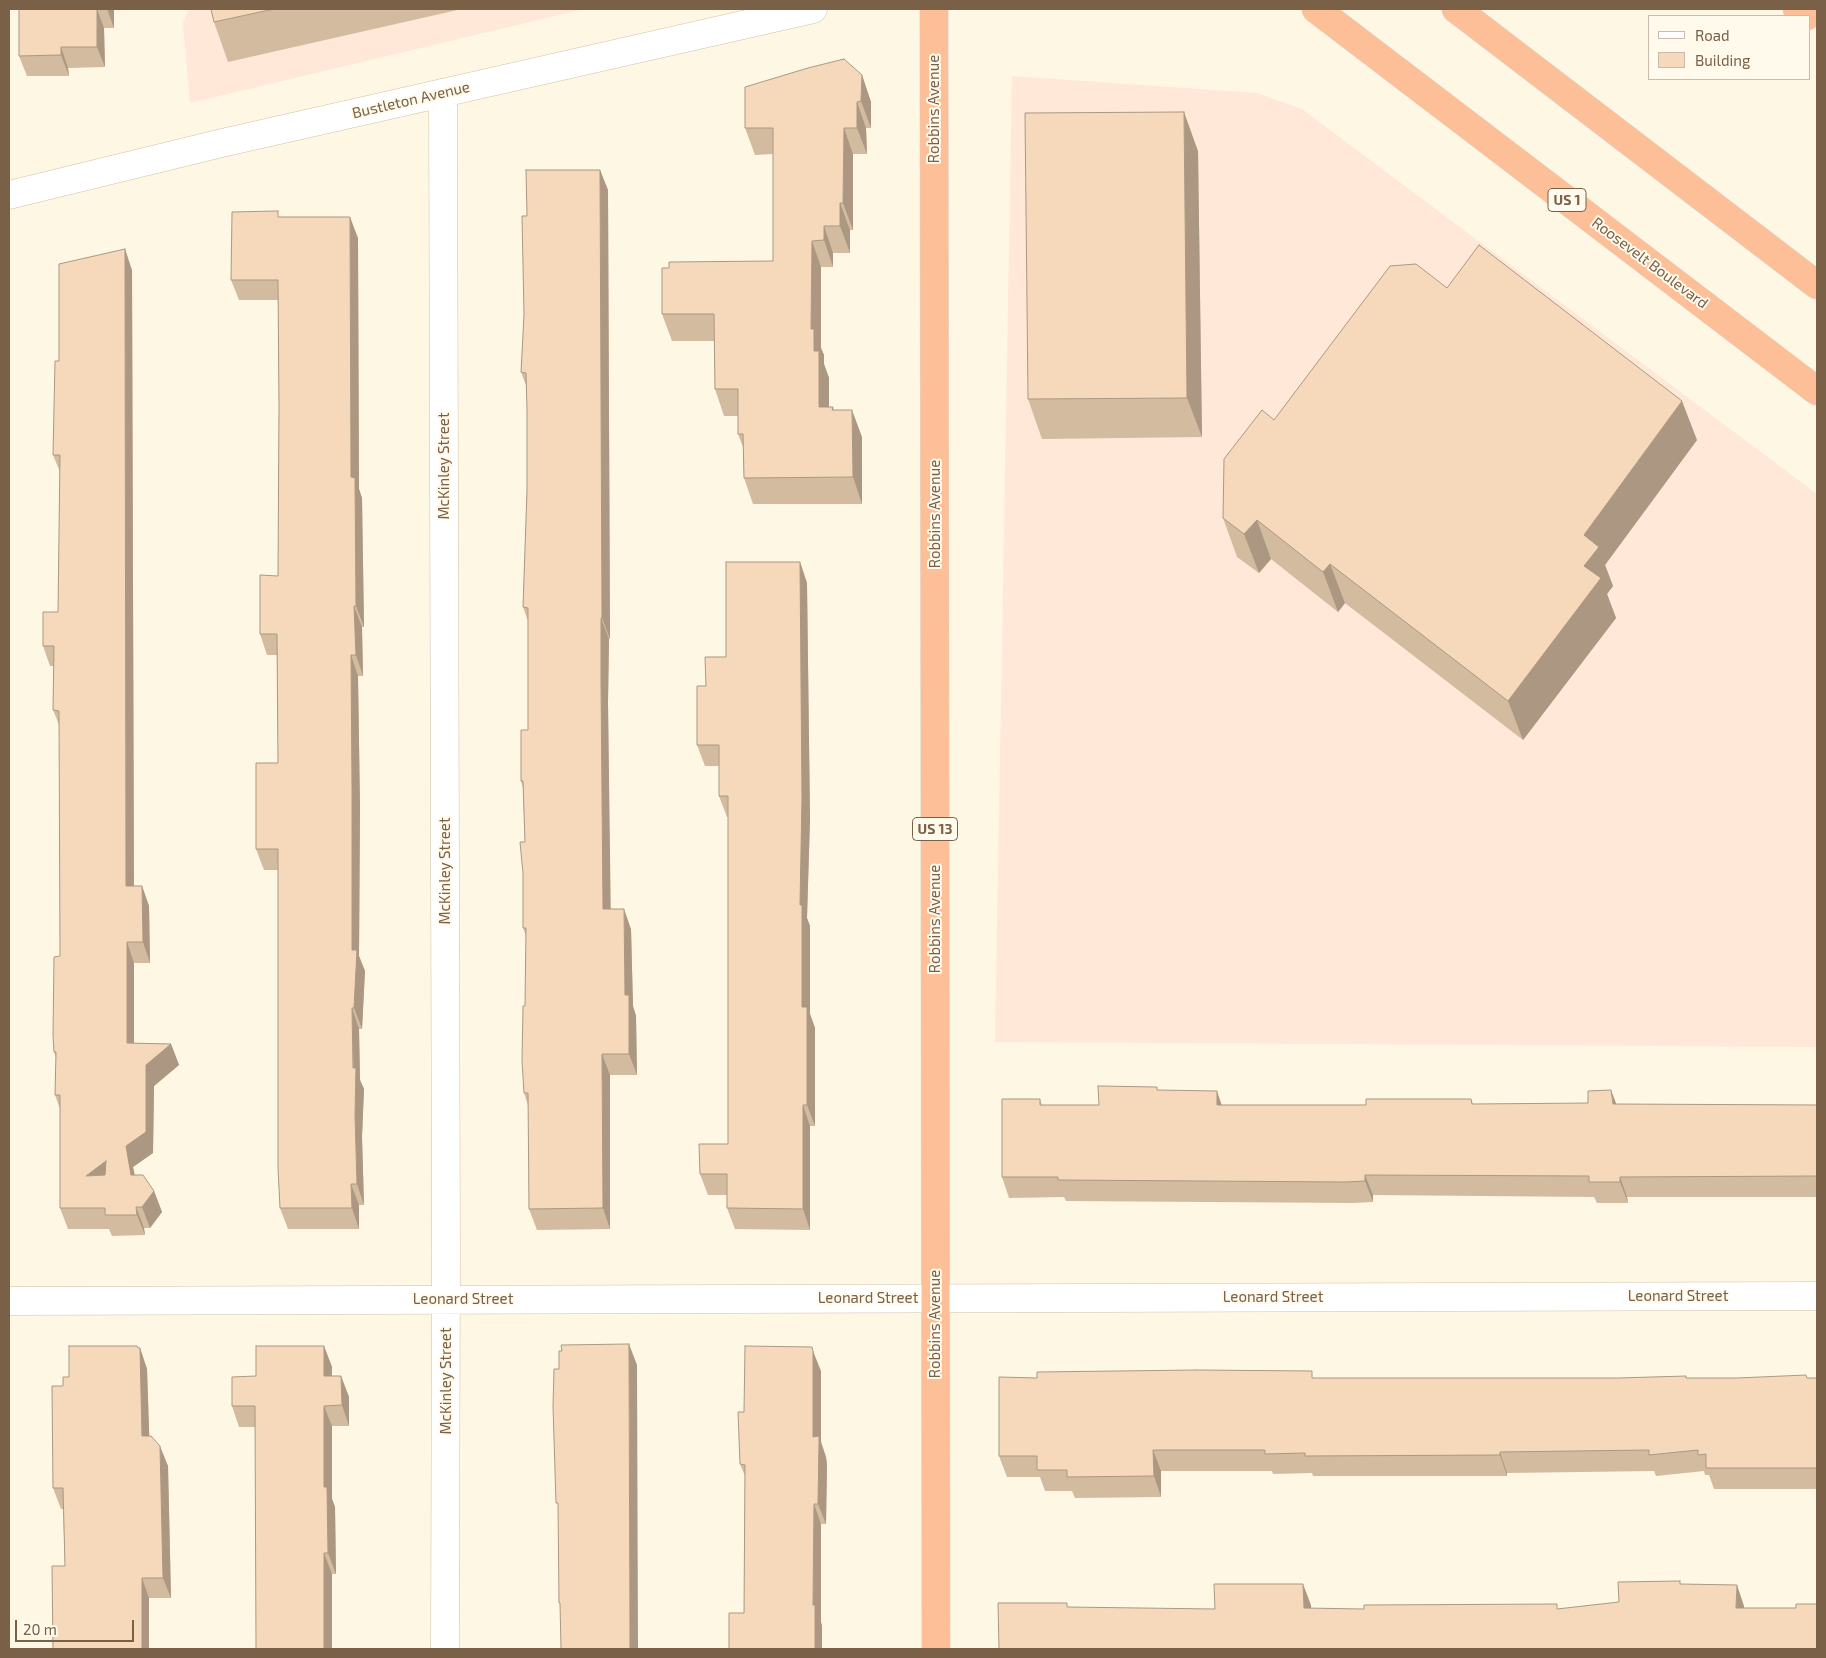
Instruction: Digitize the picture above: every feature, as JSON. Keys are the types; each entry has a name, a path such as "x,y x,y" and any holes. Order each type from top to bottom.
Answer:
{"highway":[{"name":"Robbins Avenue","path":"934,9 936,1649"},
{"name":"Roosevelt Boulevard","path":"1316,9 1817,391"},
{"path":"1456,9 1817,285"}],"street":[{"name":"Bustleton Avenue","path":"9,195 443,93 813,9"},
{"name":"McKinley Street","path":"443,93 445,1649"},
{"name":"Leonard Street","path":"9,1300 1817,1296"}],"shaded area":[{"path":"189,9 584,9 190,103 183,23"},
{"path":"1012,76 1257,93 1302,109 1817,494 1817,1047 995,1042"}],"building":[{"path":"19,9 97,9 97,47 61,47 61,55 19,56"},
{"path":"211,9 274,9 214,22"},
{"path":"844,59 862,75 861,101 857,102 857,128 844,128 843,203 840,203 840,226 824,226 824,240 812,241 811,329 814,329 814,351 819,351 819,407 833,407 832,410 852,410 853,477 744,478 743,434 738,434 738,389 715,389 714,314 662,314 662,268 669,268 669,262 773,261 773,128 745,128 745,87"},
{"path":"1184,112 1187,398 1028,399 1025,113"},
{"path":"526,170 600,170 603,909 624,909 625,995 629,995 629,1054 602,1054 603,1208 529,1209 528,1093 524,1093 522,1061 526,928 523,928 523,873 520,842 525,842 523,781 521,781 521,730 528,730 528,608 523,607 527,490 527,410 526,373 521,372 524,315 522,216 527,216"},
{"path":"278,211 278,217 350,217 351,477 355,478 356,606 354,606 356,655 351,655 352,950 357,950 354,1008 352,1008 353,1068 356,1068 357,1184 351,1184 352,1208 280,1208 278,1168 278,849 256,849 256,763 278,763 277,634 260,634 260,575 278,576 278,280 231,280 232,212"},
{"path":"1479,245 1682,401 1584,535 1599,547 1584,566 1601,578 1508,701 1330,564 1323,572 1257,520 1244,534 1223,518 1224,459 1262,410 1274,420 1390,266 1416,264 1447,288"},
{"path":"125,249 126,886 142,886 143,942 127,942 127,1043 171,1044 146,1065 146,1132 126,1146 131,1175 143,1175 154,1191 142,1207 136,1207 137,1215 105,1215 105,1208 60,1208 60,1095 55,1095 56,1052 54,1052 53,1035 54,957 60,956 59,711 53,710 54,646 43,646 43,612 58,612 60,455 53,455 55,361 59,361 59,264","holes":["106,1161 105,1175 86,1176"]},
{"path":"726,562 800,562 802,798 800,905 802,905 802,1007 807,1007 807,1105 803,1105 803,1209 727,1208 727,1174 700,1174 699,1144 728,1144 728,796 719,796 719,745 697,745 697,686 706,686 705,657 726,657"},
{"path":"1098,1086 1157,1087 1157,1090 1217,1091 1217,1105 1366,1105 1366,1099 1471,1099 1472,1104 1588,1103 1588,1091 1611,1090 1613,1104 1817,1105 1817,1176 1620,1177 1620,1182 1589,1182 1589,1176 1365,1175 1365,1181 1346,1182 1058,1180 1058,1177 1002,1177 1002,1099 1040,1099 1040,1105 1099,1105"},
{"path":"629,1344 630,1649 561,1649 558,1503 556,1503 553,1406 554,1369 559,1369 561,1345"},
{"path":"69,1346 137,1346 140,1348 142,1436 151,1436 160,1446 163,1578 142,1578 142,1649 53,1649 52,1566 65,1566 63,1488 53,1488 52,1386 63,1386 63,1377 69,1377"},
{"path":"256,1346 324,1346 324,1376 341,1376 342,1405 324,1406 324,1487 327,1487 328,1553 324,1553 324,1649 256,1649 255,1406 232,1406 232,1377 256,1376"},
{"path":"745,1346 812,1347 813,1351 813,1437 819,1436 818,1504 814,1504 813,1605 815,1605 815,1649 729,1649 729,1613 744,1613 745,1465 740,1464 738,1412 744,1412"},
{"path":"1312,1371 1312,1378 1618,1378 1686,1376 1686,1378 1737,1378 1806,1375 1807,1378 1817,1378 1817,1468 1706,1468 1706,1454 1698,1455 1698,1450 1649,1455 1649,1450 1500,1452 1500,1455 1305,1456 1305,1453 1265,1454 1265,1450 1153,1450 1154,1476 1067,1477 1067,1470 1037,1470 1037,1456 999,1456 999,1377 1037,1378 1037,1372"},
{"path":"1680,1581 1680,1584 1737,1585 1736,1608 1796,1608 1796,1604 1817,1604 1817,1649 999,1649 998,1603 1067,1603 1067,1607 1215,1609 1214,1584 1303,1584 1304,1608 1364,1609 1364,1605 1557,1604 1557,1609 1619,1602 1618,1582"}]}
